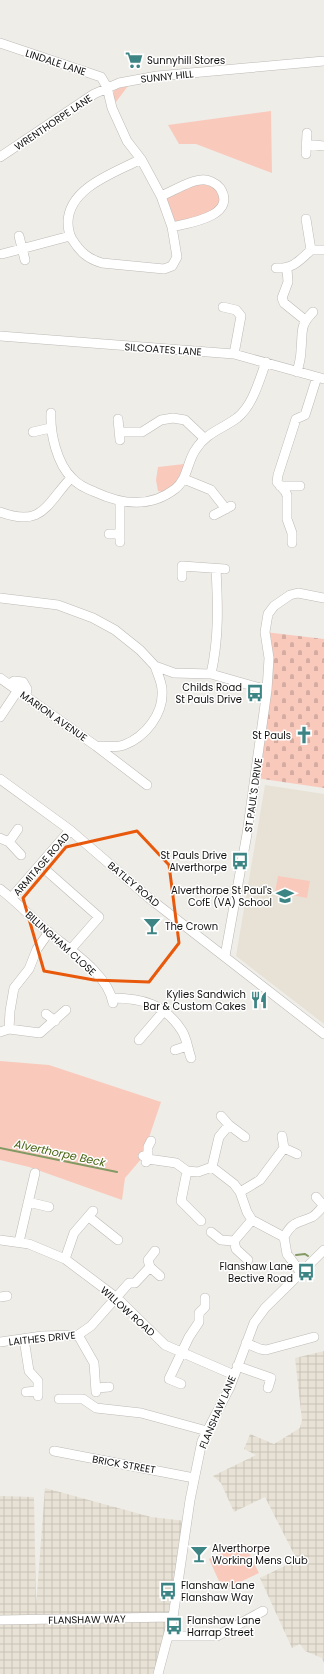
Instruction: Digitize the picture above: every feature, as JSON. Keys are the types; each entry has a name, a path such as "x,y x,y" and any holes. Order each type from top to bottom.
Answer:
{"street":[{"name":"LINDALE LANE","path":"0,43 101,77 107,87"},
{"name":"SUNNY HILL","path":"107,87 133,80 157,76 324,61"},
{"name":"WRENTHORPE LANE","path":"0,157 107,87"},
{"path":"107,87 112,108 127,141 141,159 161,196 172,227 177,257 172,266 164,269 93,261 85,256 70,236 69,215 76,198 91,185 141,159"},
{"path":"306,154 307,133"},
{"path":"306,144 324,146"},
{"path":"161,196 200,180 208,180 214,183 222,192 222,206 211,216 172,227"},
{"path":"306,219 310,250"},
{"path":"19,236 25,260"},
{"path":"2,254 70,236"},
{"path":"276,268 286,269 296,264 310,250 324,250"},
{"path":"286,269 288,282 282,298 284,303 305,320"},
{"path":"223,307 236,310 241,316 234,354"},
{"path":"297,372 301,357 301,333 305,320 313,312"},
{"name":"SILCOATES LANE","path":"0,336 234,354 320,378"},
{"path":"51,413 50,428 53,443 71,478 90,490 120,502 146,503 157,499 176,488 184,479 195,450 204,438 237,417 246,407 266,362"},
{"path":"292,543 292,533 286,520 287,495 277,485 279,466 296,419 305,415 320,378"},
{"path":"118,419 119,436 142,432 161,420 173,418 185,420 204,438"},
{"path":"33,432 50,428"},
{"path":"0,512 33,517 41,513 71,478"},
{"path":"184,479 211,490 229,507 214,515"},
{"path":"277,485 300,486"},
{"path":"109,534 120,538 120,502"},
{"path":"182,576 182,566 216,569 225,568"},
{"path":"211,674 218,632 216,569"},
{"name":"ST PAUL'S DRIVE","path":"225,956 247,834 266,690 269,658 264,632 268,614 274,606 290,595 298,593 324,598"},
{"path":"0,598 58,605 93,618 115,630 140,650 155,666 174,673 211,674 266,690"},
{"name":"MARION AVENUE","path":"0,678 96,746 114,746 123,745 138,737 151,725 159,710 162,690 155,666"},
{"name":"MARION AVENUE","path":"162,690 174,673"},
{"path":"9,684 14,681 23,682 27,689 26,696"},
{"path":"0,717 18,690"},
{"path":"96,746 112,756 147,785"},
{"path":"112,756 114,746"},
{"name":"BATLEY ROAD","path":"0,779 70,830 148,898 324,1034"},
{"path":"18,829 4,840 21,855"},
{"name":"ARMITAGE ROAD","path":"11,898 70,830"},
{"path":"48,872 99,917 71,949"},
{"name":"BILLINGHAM CLOSE","path":"0,889 49,932 71,949 102,980 113,1000 136,998 147,1001 163,1012"},
{"path":"49,932 37,949 29,969 14,988 10,1011 4,1030 40,1034 66,1010"},
{"path":"140,1040 163,1012 183,1032 191,1058"},
{"path":"46,1014 55,1021"},
{"path":"175,1050 187,1046"},
{"path":"221,1116 229,1125 245,1137"},
{"path":"212,1167 219,1137 229,1125"},
{"path":"240,1192 260,1180 284,1148 282,1136"},
{"path":"151,1141 145,1159 176,1163 187,1171 198,1172 212,1167"},
{"path":"284,1148 297,1154"},
{"path":"212,1167 234,1184 240,1192 246,1212 252,1220 284,1237"},
{"path":"187,1171 176,1203 201,1221"},
{"path":"19,1242 35,1173"},
{"path":"301,1273 287,1254 284,1237 290,1226 297,1221 313,1216 324,1206 316,1197"},
{"path":"28,1202 49,1207"},
{"path":"65,1259 74,1233 91,1214 115,1233"},
{"path":"234,1241 252,1220"},
{"path":"211,1232 221,1240 234,1241"},
{"name":"WILLOW ROAD","path":"0,1240 19,1242 65,1259 117,1298 165,1345 181,1353 236,1370 267,1373 271,1378 268,1388"},
{"path":"234,1241 236,1248 248,1260"},
{"path":"155,1251 148,1260 150,1267 160,1276"},
{"name":"FLANSHAW LANE","path":"158,1674 170,1636 194,1478 202,1441 225,1398 254,1323 265,1308 301,1273 322,1256"},
{"name":"LAITHES DRIVE","path":"0,1342 78,1335 91,1326 129,1283 135,1283 150,1267"},
{"path":"181,1384 168,1379 199,1322 199,1313 207,1305"},
{"path":"78,1335 94,1363 96,1390 109,1387"},
{"path":"246,1343 266,1350 314,1338"},
{"path":"24,1339 29,1371 38,1381 38,1394 26,1392"},
{"path":"59,1399 83,1399 96,1408 141,1413 207,1431"},
{"name":"BRICK STREET","path":"54,1451 194,1478"},
{"path":"170,1636 217,1636 263,1611"},
{"name":"FLANSHAW WAY","path":"0,1620 173,1617"}],"highlighted area":[{"path":"137,831 169,865 179,943 149,982 94,980 44,971 23,898 66,847"}],"shaded area":[{"name":"Alverthorpe St Paul's CofE (VA) School","path":"265,785 324,794 324,1024 236,956"},
{"path":"324,1351 324,1663 322,1658 305,1651 300,1644 292,1648 260,1578 297,1560 265,1497 234,1512 221,1483 213,1476 256,1455 244,1449 250,1434 274,1444 300,1428 302,1420 295,1358"},
{"path":"45,1488 151,1517 186,1521 158,1674 0,1674 0,1496 34,1497 36,1606"}],"green space":[{"path":"128,86 116,102 114,98 114,91 116,89"},
{"path":"271,111 272,173 196,144 179,144 168,125"},
{"path":"200,180 222,192 217,212 172,227 161,196"},
{"path":"184,464 180,480 163,492 158,491 156,480 158,467"},
{"path":"265,632 324,639 324,788 256,778 267,691"},
{"path":"278,876 310,881 307,898 275,892"},
{"path":"0,1061 49,1065 161,1102 142,1158 125,1178 122,1200 29,1167 0,1160"},
{"path":"244,1543 259,1573 223,1590 209,1559"}],"waterway":[{"name":"Alverthorpe Beck","path":"0,1148 117,1172"},
{"name":"Alverthorpe Beck","path":"296,1255 305,1254 308,1256"}],"place":[{"name":"Sunnyhill Stores","path":"134,60"},
{"name":"Childs Road St Pauls Drive","path":"255,693"},
{"name":"St Pauls","path":"304,735"},
{"name":"St Pauls Drive Alverthorpe","path":"240,861"},
{"name":"Alverthorpe St Paul's CofE (VA) School","path":"285,896"},
{"name":"The Crown","path":"152,926"},
{"name":"Kylies Sandwich Bar & Custom Cakes","path":"259,1000"},
{"name":"Flanshaw Lane Bective Road","path":"306,1272"},
{"name":"Alverthorpe Working Mens Club","path":"199,1554"},
{"name":"Flanshaw Lane Flanshaw Way","path":"168,1591"},
{"name":"Flanshaw Lane Harrap Street","path":"174,1626"}]}
